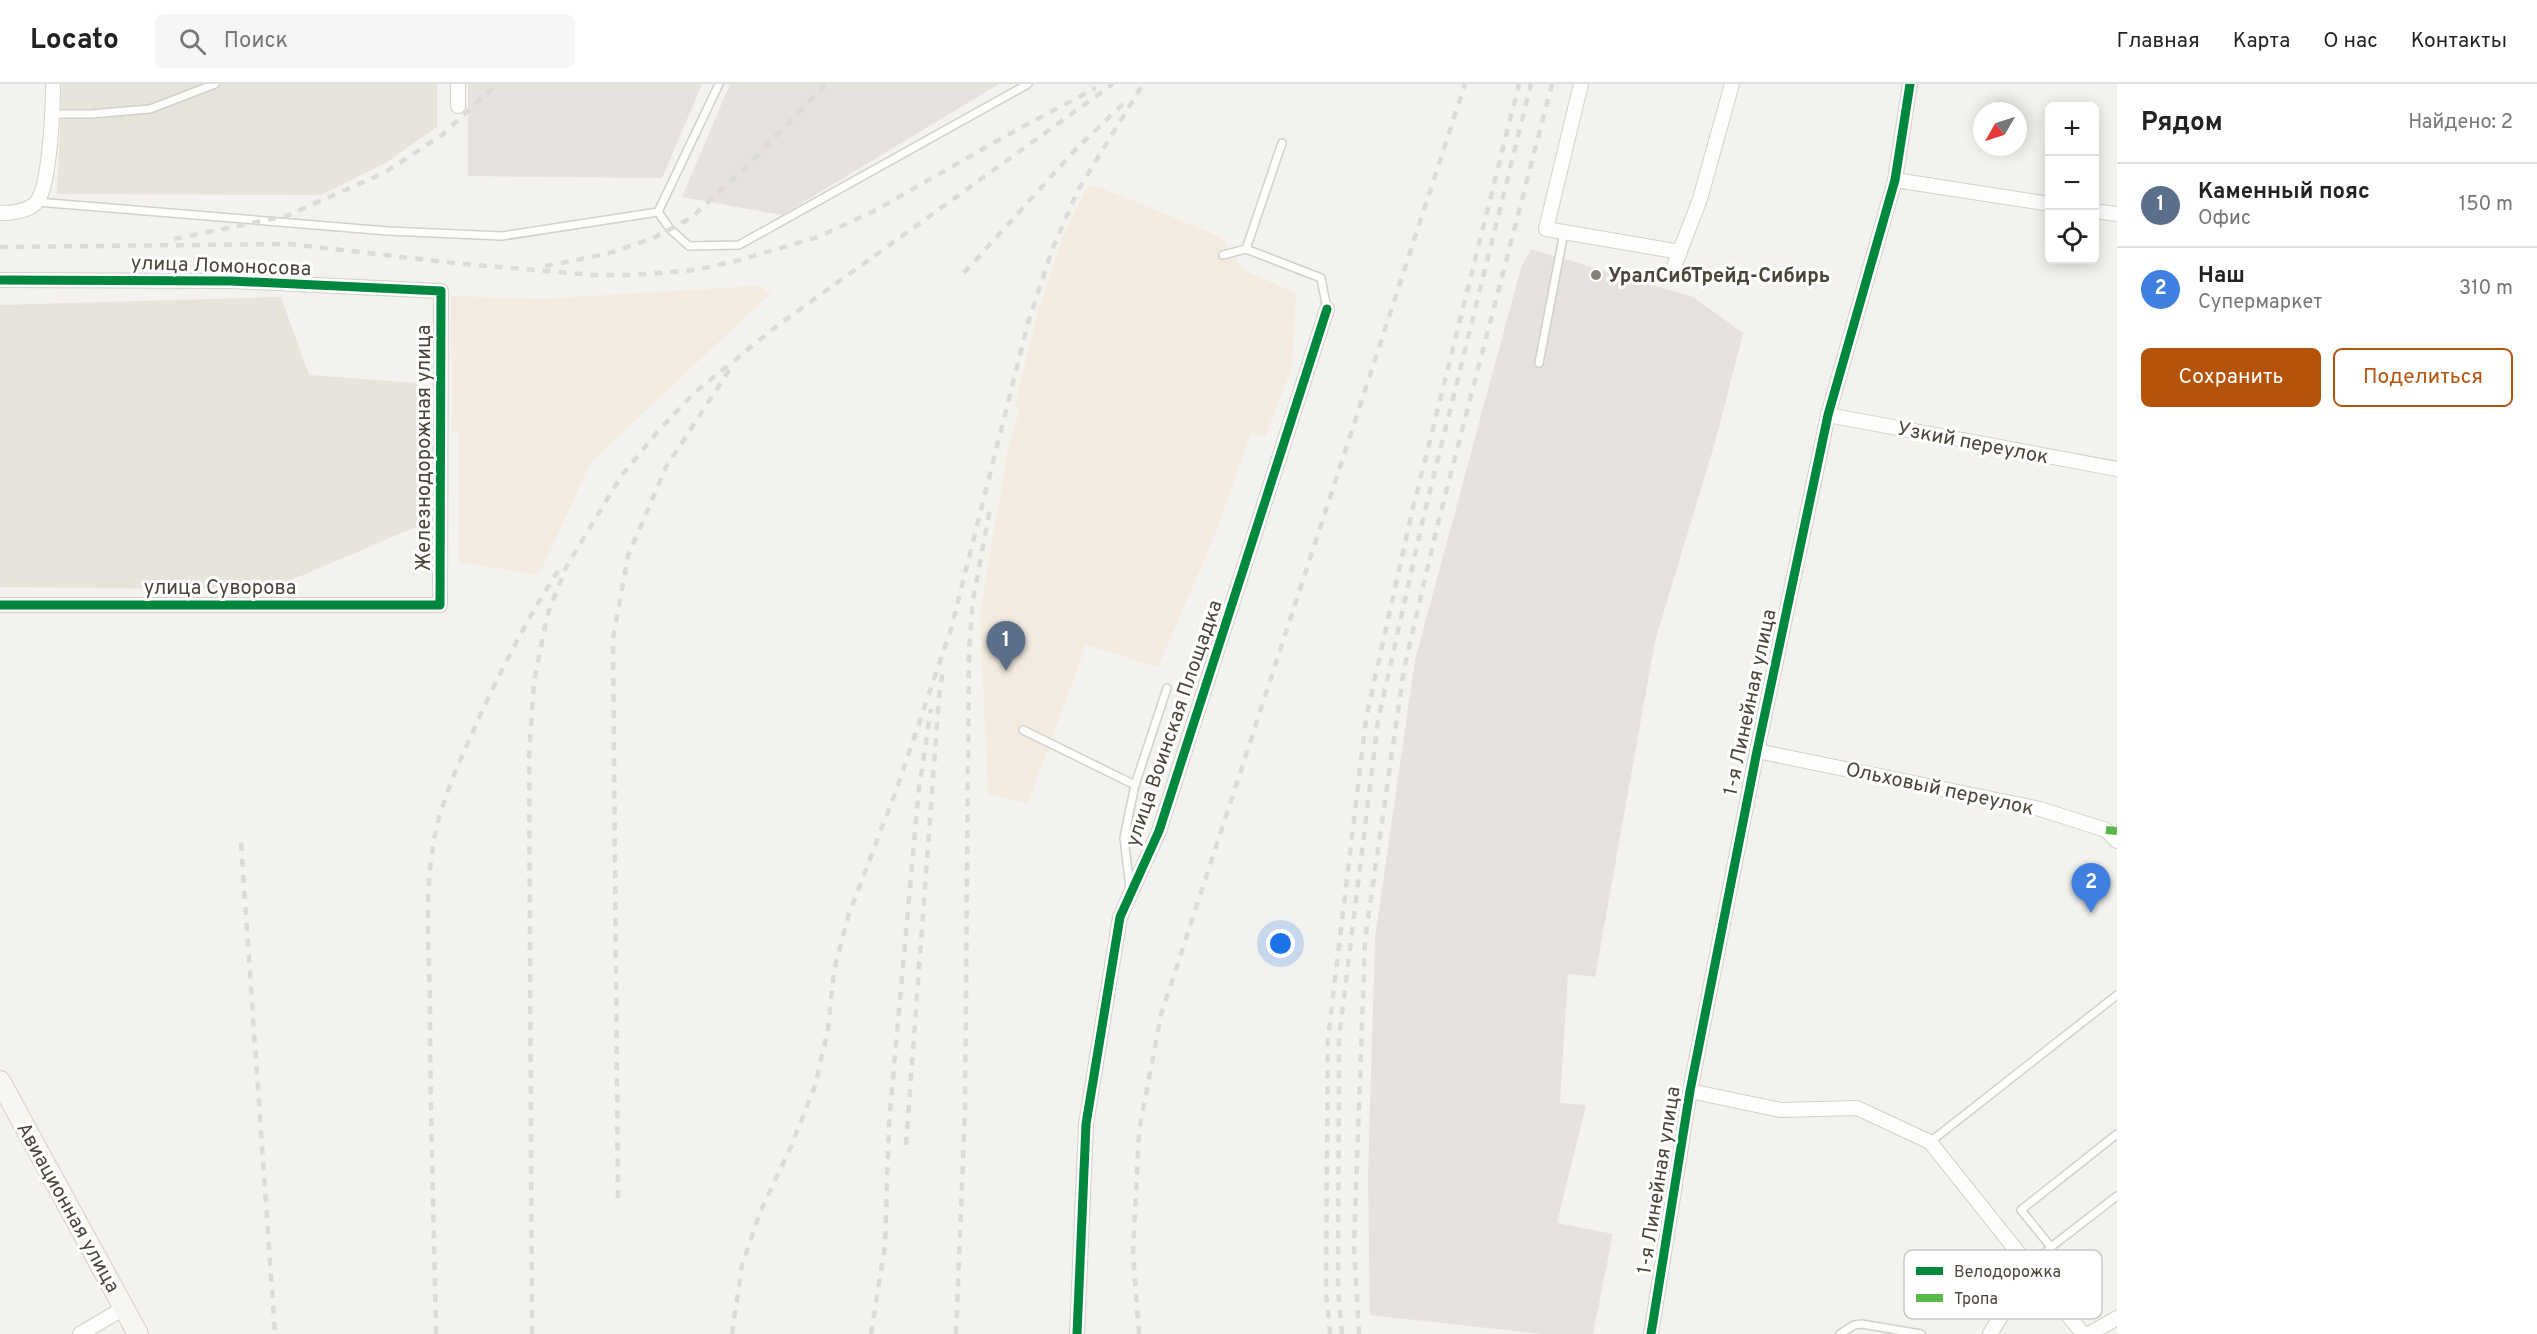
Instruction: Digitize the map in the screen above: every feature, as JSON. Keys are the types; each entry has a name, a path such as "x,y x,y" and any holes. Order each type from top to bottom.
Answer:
{"main road":[{"name":"Авиационная улица","path":"0,1081 138,1334"}],"street":[{"path":"0,213 16,213 37,202 43,189 53,114 53,84"},
{"path":"458,84 458,106"},
{"path":"1581,84 1546,229 1680,252"},
{"path":"1670,277 1700,199 1732,84"},
{"name":"1-я Линейная улица","path":"1651,1334 1690,1091 1757,751 1828,415 1895,180 1910,84"},
{"path":"1895,180 2045,203"},
{"path":"2099,212 2117,214"},
{"name":"улица Ломоносова","path":"0,280 231,281 441,291"},
{"name":"Железнодорожная улица","path":"440,605 441,291"},
{"name":"улица Воинская Площадка","path":"1077,1334 1086,1124 1120,917 1159,831 1327,309"},
{"name":"Узкий переулок","path":"1828,415 2117,469"},
{"name":"улица Суворова","path":"0,605 440,605"},
{"name":"Ольховый переулок","path":"1757,751 2040,809 2106,830 2117,841"},
{"path":"1690,1091 1780,1110 1857,1108 1930,1142 2015,1250"},
{"path":"80,1334 124,1308"},
{"path":"2088,1334 2117,1318"},
{"path":"1990,1334 1999,1319"},
{"path":"2071,1319 2083,1334"}],"lane":[{"path":"53,114 91,114 150,108 215,84"},
{"path":"658,212 719,84"},
{"path":"658,212 670,229 689,246 739,246 1028,84"},
{"path":"1246,249 1282,143"},
{"path":"37,202 388,231 502,236 658,212"},
{"path":"1539,363 1564,232"},
{"path":"1223,255 1246,249 1321,278 1327,309"},
{"path":"1131,891 1125,838 1135,785 1167,688"},
{"path":"1023,730 1135,785"},
{"path":"1930,1142 2117,995"},
{"path":"2051,1247 2021,1210 2117,1134"},
{"path":"2048,1250 2117,1196"},
{"path":"1840,1334 1854,1325 1862,1324 1921,1334"}],"shaded area":[{"path":"62,84 437,84 437,127 384,164 321,195 57,194"},
{"path":"468,84 702,84 662,178 468,176"},
{"path":"730,84 999,84 782,215 682,197"},
{"path":"1094,185 1221,237 1244,270 1296,293 1292,367 1265,437 1251,433 1216,532 1158,667 1086,645 1028,803 988,794 980,616 1008,448 1020,409 1015,406 1038,311 1062,238 1086,189"},
{"path":"1531,249 1693,297 1743,333 1716,439 1655,641 1595,977 1568,974 1560,1103 1586,1105 1557,1223 1613,1234 1593,1334 1542,1334 1370,1315 1368,1178 1375,938 1415,660 1521,268"},
{"path":"757,286 771,293 591,462 539,575 459,562 459,431 452,431 451,296 541,299"},
{"path":"281,297 309,375 417,383 418,526 268,590 0,587 0,305"}],"railway":[{"path":"174,239 286,216 384,173 442,135 497,84"},
{"path":"545,266 607,254 653,238 691,218 744,169 826,84"},
{"path":"532,1334 529,755 534,682 547,616 566,567 622,475 659,430 694,393 777,326 1113,84"},
{"path":"732,1334 742,1265 761,1210 790,1149 815,1086 828,1029 834,970 849,914 897,788 951,629 1028,323 1052,250 1078,190 1143,84"},
{"path":"1139,1334 1133,1254 1139,1131 1161,1015 1465,84"},
{"path":"1330,1334 1326,1292 1328,1038 1366,719 1411,516 1519,84"},
{"path":"1342,1334 1338,1291 1339,1038 1378,721 1423,519 1531,84"},
{"path":"1359,1334 1354,1245 1365,940 1404,669 1437,527 1552,84"},
{"path":"0,247 290,244 453,263 593,275 633,275 696,270 740,260 818,237 876,210 1011,133 1096,88"},
{"path":"964,273 1076,149 1124,103"},
{"path":"618,1198 613,638 628,556 666,467 730,369"},
{"path":"956,1334 965,1110 969,650 973,599 990,509"},
{"path":"436,1334 428,918 429,876 435,835 443,805 478,720 526,624 560,568"},
{"path":"906,1145 939,697 943,670"},
{"path":"871,1334 885,1246 889,1122 919,788 931,709"},
{"path":"241,843 275,1334"}],"marked path":[{"path":"2106,830 2117,831"}],"cycle path":[{"path":"1651,1334 1690,1091 1757,751 1828,415 1895,180 1910,84"},
{"path":"0,280 231,281 441,291 440,605 0,605"},
{"path":"1077,1334 1086,1124 1120,917 1159,831 1327,309"}],"place":[{"name":"УралСибТрейд-Сибирь","path":"1596,275"},
{"name":"Каменный пояс","path":"1006,671"},
{"name":"Наш","path":"2091,913"}]}
